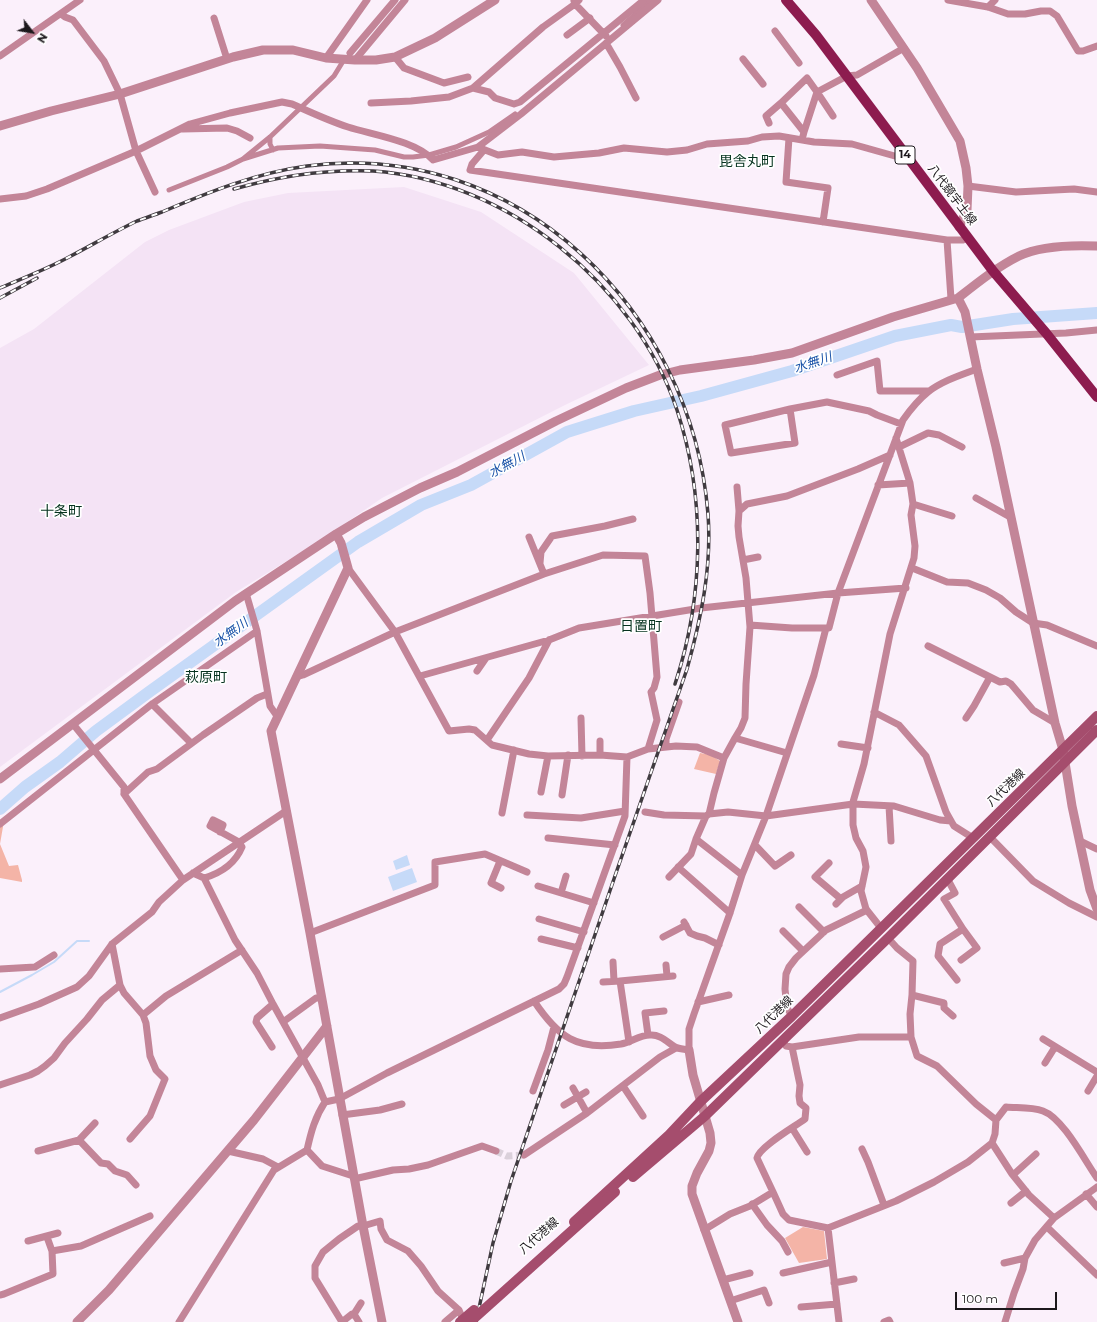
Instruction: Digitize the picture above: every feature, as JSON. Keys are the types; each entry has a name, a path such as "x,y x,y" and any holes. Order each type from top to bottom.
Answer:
{"main road":[{"name":"八代鏡宇土線","path":"786,0 816,35 908,160 993,271 1025,310 1044,330"},
{"name":"14","path":"1044,330 1097,397"},
{"name":"八代港線","path":"460,1322 572,1224 669,1135 701,1101 792,1016 1097,716"},
{"name":"八代港線","path":"470,1322 615,1192 705,1116 888,938 1064,763 1095,735"}],"street":[{"path":"0,56 80,0"},
{"path":"326,58 367,0"},
{"path":"169,190 228,167 243,159 270,137 334,76 395,0"},
{"path":"350,57 405,0"},
{"path":"0,126 51,111 120,94 227,59 263,50 293,50 326,58 350,57 376,60 395,57 435,38 495,0"},
{"path":"243,159 278,148 320,146 374,150 404,157 413,157 429,155 456,147 489,132 516,114 607,39 644,0"},
{"path":"651,0 481,149 470,170 802,220 947,240 963,240 968,238"},
{"path":"473,88 489,92 495,98 514,104 520,102 658,0"},
{"path":"871,0 917,68 960,141 968,186 967,210 959,227"},
{"path":"948,0 988,8 1008,14 1025,14 1050,11 1057,16 1078,51 1083,51 1097,46"},
{"path":"988,8 995,0"},
{"path":"371,103 449,97 473,88 576,1 607,39 636,98"},
{"path":"61,14 73,20 104,61 120,94 136,151 155,192"},
{"path":"214,18 227,59"},
{"path":"567,35 590,18"},
{"path":"775,31 799,63"},
{"path":"802,140 818,92 847,76 857,75 904,48"},
{"path":"395,57 404,68 444,83 468,77"},
{"path":"743,59 763,84"},
{"path":"769,122 766,116 807,78 833,116"},
{"path":"444,83 449,97"},
{"path":"0,199 26,196 47,189 136,151 190,124 230,113 282,102 292,104 348,127 415,147 429,155 433,160 481,149 498,155 522,152 554,157 599,153 624,148 667,152 688,150 707,144 748,141 762,137 779,136 802,140 852,144 908,160"},
{"path":"781,103 804,132"},
{"path":"181,128 227,128 237,131 250,138"},
{"path":"270,137 270,144 273,150"},
{"path":"789,138 786,182 828,188 823,222"},
{"path":"968,186 1016,192 1074,189 1097,192"},
{"path":"947,240 954,298 965,312 996,447 1055,723 1063,750 1064,763 1090,890 1097,909"},
{"path":"0,779 246,593 336,534 364,517 420,488 457,472 556,421 626,388 653,378 680,370 754,360 792,352 954,298 993,271 1020,256 1046,248 1097,246"},
{"path":"970,335 1044,330 1066,333 1097,330"},
{"path":"837,375 880,360 880,391 929,392"},
{"path":"750,625 792,628 829,628 838,593 903,420 915,404 929,392 950,380 977,369"},
{"path":"790,409 795,443 731,453 725,425 790,409 826,402 869,411 901,424"},
{"path":"899,447 928,433 940,435 962,447"},
{"path":"881,928 867,910 861,891 866,867 863,851 856,838 853,825 853,804 868,748 890,634 906,588 914,558 915,546 911,515 913,504 910,483 896,438"},
{"path":"740,511 746,504 787,496 890,455"},
{"path":"878,485 910,483"},
{"path":"669,877 691,854 696,839 708,815 724,758 745,718 750,625 746,578 738,532 740,511 738,487"},
{"path":"976,498 1010,517"},
{"path":"913,504 952,516"},
{"path":"540,563 542,552 552,536 633,519"},
{"path":"336,534 341,543 347,564 395,632 449,731 469,729 475,730 492,745 529,754 548,756 600,755 627,757 648,749 676,746 697,747 724,758"},
{"path":"529,537 544,574"},
{"path":"296,677 395,632 544,574 603,555 645,556 650,593 656,677 654,688 651,692 657,720 648,749"},
{"path":"743,560 758,557"},
{"path":"347,564 271,731 382,1322"},
{"path":"912,568 948,582 968,583 986,590 1000,598 1016,612 1033,623 1047,625 1097,646"},
{"path":"420,676 549,640 580,628 651,616 748,603 838,593 906,588"},
{"path":"246,593 256,629 270,706 277,716"},
{"path":"738,1322 692,1194 692,1186 709,1151 711,1143 710,1133 693,1076 689,1050 689,1029 742,875 766,816 814,675 826,628"},
{"path":"0,824 152,704 256,629"},
{"path":"488,740 529,678 549,640"},
{"path":"928,646 1000,682 1006,681 1011,684 1034,710 1055,723"},
{"path":"477,671 486,658"},
{"path":"966,718 990,677"},
{"path":"124,794 148,772 157,770 191,744 257,698 267,694"},
{"path":"666,747 666,739 679,702"},
{"path":"152,704 191,744"},
{"path":"874,712 900,725 926,756 946,812 954,826 973,838"},
{"path":"581,718 582,756"},
{"path":"73,724 124,787 124,794 184,880"},
{"path":"735,738 787,753"},
{"path":"600,741 600,755"},
{"path":"840,744 868,748"},
{"path":"502,813 514,750"},
{"path":"541,792 548,756"},
{"path":"562,795 568,756"},
{"path":"179,1322 264,1185 278,1167 307,1150 311,1131 317,1114 325,1102 339,1099 387,1073 559,989 564,984 625,816 627,757"},
{"path":"645,812 664,815 708,815 728,812 766,816 853,804 894,806 940,820 952,821"},
{"path":"889,806 891,840"},
{"path":"0,1018 39,1004 77,987 89,976 112,944 152,912 159,902 184,880 286,811"},
{"path":"527,815 581,818 625,812"},
{"path":"204,878 216,874 233,861 239,854 242,847 239,842 220,832"},
{"path":"990,836 1033,881 1069,903 1097,917"},
{"path":"696,839 742,875"},
{"path":"552,841 614,845"},
{"path":"1080,842 1097,849"},
{"path":"755,845 775,866 791,855"},
{"path":"310,933 435,885 435,862 485,854 527,872"},
{"path":"500,861 491,883 501,888"},
{"path":"810,883 829,863"},
{"path":"678,867 730,913"},
{"path":"193,873 204,878 235,940 257,973 318,1085 325,1102"},
{"path":"561,893 566,876"},
{"path":"815,877 839,902 862,886"},
{"path":"947,878 955,893 944,899 977,948 961,960"},
{"path":"542,885 561,893 594,903"},
{"path":"799,907 824,932"},
{"path":"792,1016 787,1008 785,989 786,974 789,967 803,951 824,932 844,920 867,910"},
{"path":"539,919 564,924 584,932"},
{"path":"663,937 685,923 690,933 719,945"},
{"path":"953,979 938,956 940,944 963,929"},
{"path":"783,931 803,951"},
{"path":"888,938 897,948 913,961 910,1014 911,1037 917,1056 937,1066 976,1104 996,1120"},
{"path":"541,939 578,948"},
{"path":"112,944 120,985 124,994 143,1015 146,1023 150,1056 156,1070 164,1079 150,1116 130,1139"},
{"path":"143,1015 166,996 242,950"},
{"path":"0,969 35,967 54,955"},
{"path":"613,962 629,1042"},
{"path":"603,982 670,976 666,965"},
{"path":"0,1085 30,1075 45,1066 54,1058 102,1000 120,985"},
{"path":"698,1002 729,995"},
{"path":"912,995 944,1003 944,1008 953,1016"},
{"path":"283,1022 316,998 322,998"},
{"path":"534,1001 554,1027 576,1043 590,1046 614,1045 629,1042 648,1035 656,1035 676,1048 689,1050"},
{"path":"272,1047 256,1022 257,1018 273,1004"},
{"path":"648,1035 645,1012 664,1011"},
{"path":"77,1322 109,1290 254,1120 327,1026"},
{"path":"533,1091 548,1050 554,1027"},
{"path":"782,1040 786,1046 792,1047 859,1037 911,1037"},
{"path":"1043,1039 1066,1057 1097,1072"},
{"path":"792,1047 800,1085 800,1103 806,1108 805,1119 775,1139 757,1156 783,1214 789,1220 828,1228 896,1201 934,1182 968,1162 992,1142 995,1134 996,1120 1006,1107 1030,1108 1047,1113 1054,1117 1097,1178"},
{"path":"1045,1063 1055,1047"},
{"path":"524,1155 587,1113 660,1057 676,1048"},
{"path":"1088,1091 1097,1076"},
{"path":"623,1086 643,1116"},
{"path":"573,1088 587,1113"},
{"path":"564,1105 586,1092"},
{"path":"342,1115 380,1110 402,1104"},
{"path":"38,1151 79,1140 95,1123"},
{"path":"792,1128 806,1152"},
{"path":"79,1140 101,1163 108,1164 115,1171 127,1175 136,1185"},
{"path":"992,1142 1013,1175 1026,1191 1054,1218"},
{"path":"307,1150 322,1166 354,1178 428,1165 482,1146 496,1152"},
{"path":"862,1149 884,1205"},
{"path":"228,1150 263,1159 278,1167"},
{"path":"1013,1175 1036,1154"},
{"path":"1005,1322 1023,1269 1025,1258 1035,1240 1054,1218 1097,1187"},
{"path":"1011,1203 1026,1191"},
{"path":"704,1230 730,1214 773,1192"},
{"path":"1086,1194 1097,1207"},
{"path":"752,1204 767,1225 782,1241 788,1252"},
{"path":"52,1252 81,1246 150,1216"},
{"path":"361,1303 354,1314 342,1322 315,1278 315,1266 328,1246 358,1226 380,1221 380,1229 387,1240 408,1251 421,1266 438,1291 459,1310 464,1322"},
{"path":"1047,1227 1097,1275"},
{"path":"828,1228 839,1322"},
{"path":"28,1242 58,1233"},
{"path":"0,1295 54,1274 52,1252 47,1237"},
{"path":"1004,1263 1025,1258"},
{"path":"783,1273 832,1262"},
{"path":"722,1280 750,1273"},
{"path":"834,1283 854,1279"},
{"path":"730,1301 764,1290 769,1303"},
{"path":"801,1307 837,1304"},
{"path":"445,1322 459,1310"},
{"path":"354,1314 359,1322"},
{"path":"884,1322 889,1320 890,1322"}],"shaded area":[{"path":"404,187 481,212 574,273 649,365 565,405 382,498 318,542 236,592 0,767 0,348 34,329 145,242 169,230 244,202 288,193"},
{"path":"700,753 711,755 720,761 716,774 694,769"},
{"path":"4,821 0,844 0,826"},
{"path":"0,844 9,866 18,865 22,882 0,878"},
{"path":"803,1227 824,1231 827,1259 799,1263 785,1238"}],"water":[{"path":"407,855 410,865 396,870 393,861"},
{"path":"412,868 417,882 393,891 388,877"}],"waterway":[{"name":"水無川","path":"0,809 25,787 60,762 96,731 358,542 421,505 471,485 567,432 634,411 701,396 792,371 895,336 951,325 962,327 1013,319 1097,313"},
{"path":"0,992 54,962 77,941 89,941"}],"tunnel":[{"path":"496,1151 507,1156 524,1155"}],"railway":[{"path":"0,288 61,261 137,221 197,197 251,178 307,166 384,165 456,180 522,210 581,253 630,307 668,370 695,440 708,514 709,534 707,573 701,612 687,669 511,1181 493,1243 476,1322"},
{"path":"234,189 285,177 338,171 373,171 423,179 471,194 517,217 559,247 597,281 630,321 657,364 677,410 686,443 693,478 697,512 698,547 696,582 692,617 685,651 675,684"},
{"path":"0,298 37,278"}],"district":[{"name":"毘舎丸町","path":"747,162"},
{"name":"十条町","path":"61,512"},
{"name":"日置町","path":"641,627"},
{"name":"萩原町","path":"206,678"}]}
